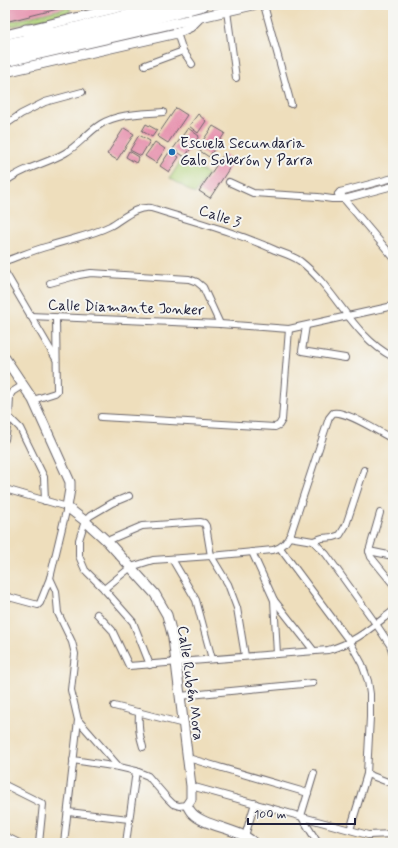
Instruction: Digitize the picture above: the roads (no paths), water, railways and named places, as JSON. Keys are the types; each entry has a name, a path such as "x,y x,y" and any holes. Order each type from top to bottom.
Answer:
{"highway":[{"path":"5,45 171,5"},
{"path":"5,54 129,25 202,5"},
{"path":"26,30 57,32"}],"street":[{"path":"5,35 129,5"},
{"path":"5,62 253,5"},
{"path":"264,5 291,104"},
{"path":"227,11 236,78"},
{"path":"5,72 177,33 190,27 199,18"},
{"path":"177,33 183,50 192,64"},
{"path":"145,65 183,50"},
{"path":"5,124 20,114 44,102 82,92"},
{"path":"5,182 39,164 65,153 82,141 100,124 116,117 163,112"},
{"path":"332,199 340,192 393,178"},
{"path":"229,182 253,193 332,199 344,199 393,186"},
{"path":"340,192 344,199 392,253"},
{"name":"Calle 3","path":"5,261 49,246 83,237 144,207 151,208 219,229 266,246 299,261 327,287 348,316 369,340 393,358"},
{"path":"5,272 56,359"},
{"path":"50,283 90,273 189,279 197,282 203,287 220,324"},
{"name":"Calle Diamante Jonker","path":"30,316 220,324 289,329 393,306"},
{"path":"34,400 57,391 56,318"},
{"path":"306,326 302,351 345,358"},
{"path":"101,417 275,427 282,420 289,329"},
{"path":"5,358 34,400 70,482 67,507 50,578 42,600 38,605 5,596"},
{"path":"5,439 9,417 10,396 12,392 23,385"},
{"path":"104,588 131,567 153,560 211,556 280,548 285,544 289,537 333,413 338,412 348,415 393,439"},
{"path":"9,417 20,428 44,477 45,501"},
{"path":"289,537 313,541 340,535 346,525 364,470"},
{"path":"5,489 67,507"},
{"path":"129,496 107,506 90,516 85,521 79,540 79,556 85,570 104,588 133,622 150,664"},
{"name":"Calle Rubén Mora","path":"67,507 108,541 155,594 167,615 174,638 191,786 191,799 187,805"},
{"path":"380,513 369,551 371,557 393,584"},
{"path":"108,541 142,526 204,523 206,526 211,556 228,584 237,608 245,656"},
{"path":"313,541 326,554 376,624 390,645 393,654"},
{"path":"280,548 350,642 362,664 368,681 370,694 367,774 350,830"},
{"path":"369,551 393,556"},
{"path":"252,552 274,600 314,651"},
{"path":"172,558 196,600 212,659"},
{"path":"50,578 56,591 58,613 72,642 75,654 71,690 78,720 64,843"},
{"path":"274,600 277,654"},
{"path":"97,614 112,630 129,666 314,651 340,647 350,642 393,611"},
{"path":"180,696 312,683"},
{"path":"114,706 184,724"},
{"path":"140,712 138,724 143,747"},
{"path":"78,720 119,767"},
{"path":"188,758 308,793"},
{"path":"73,760 136,771 151,778 173,804 179,806 187,805 192,814 202,820 245,836 254,843"},
{"path":"126,843 136,771"},
{"path":"314,773 301,816 318,843"},
{"path":"367,774 393,784"},
{"path":"5,785 43,804 39,843"},
{"path":"191,786 368,835 393,834"},
{"path":"245,836 255,803"},
{"path":"68,812 129,819"},
{"path":"5,836 19,843"}],"place":[{"name":"Escuela Secundaria Galo Soberón y Parra","path":"172,152"}]}
